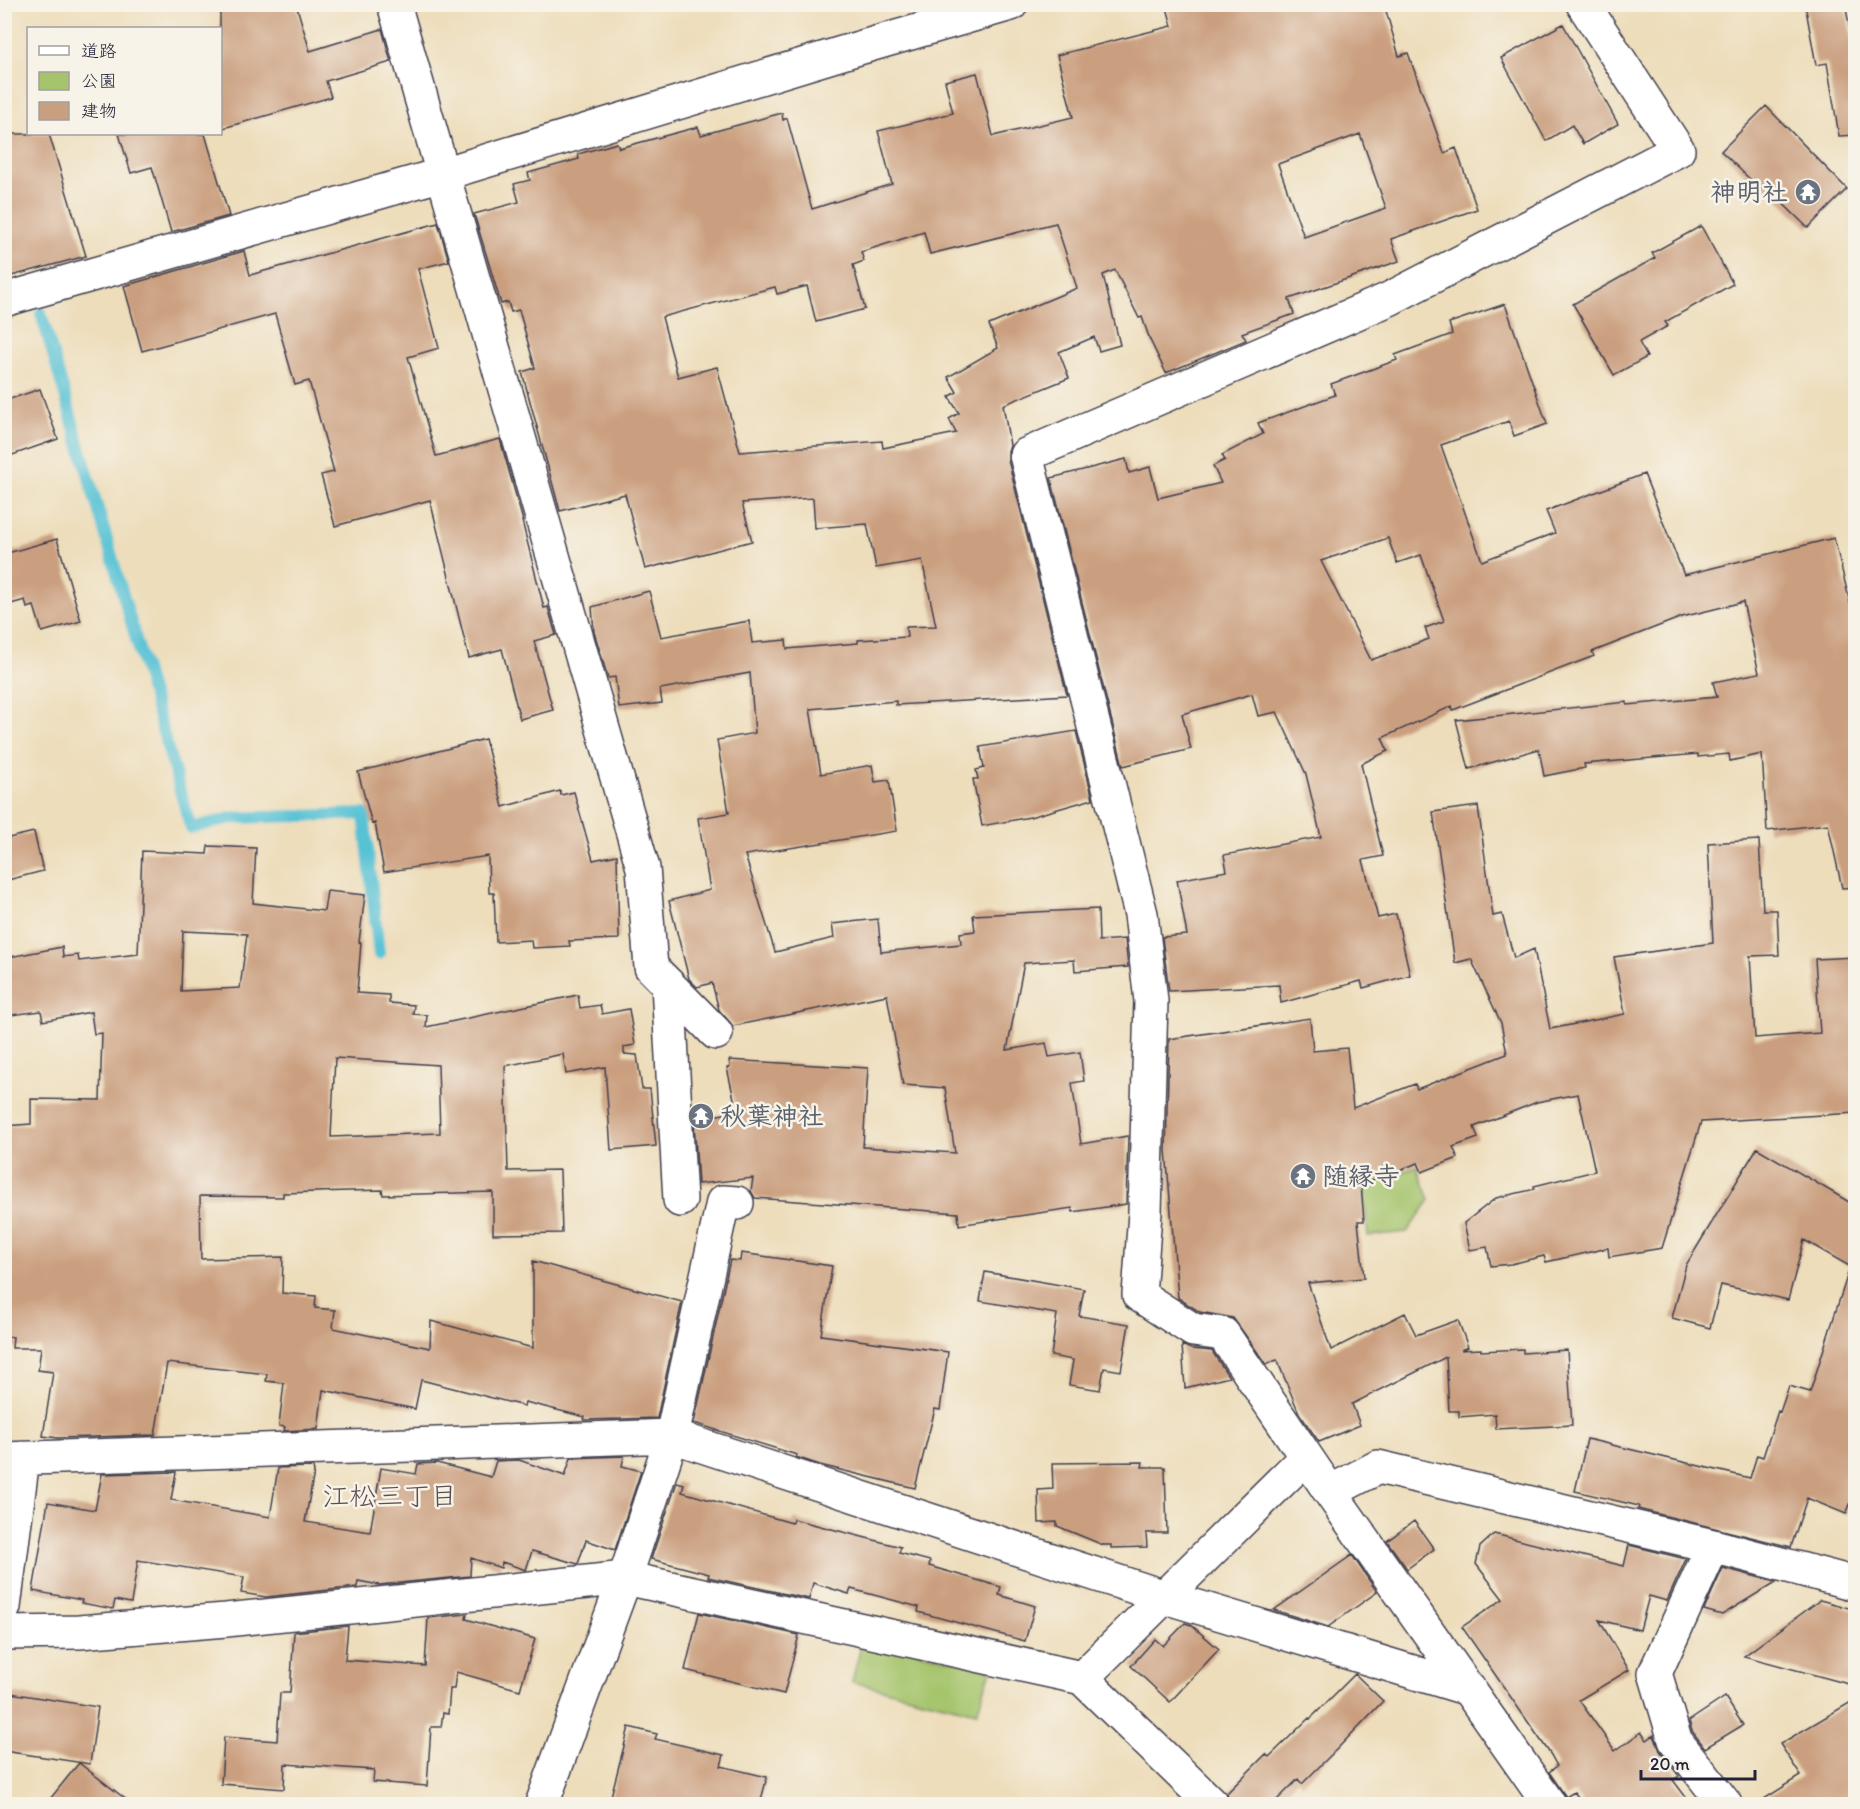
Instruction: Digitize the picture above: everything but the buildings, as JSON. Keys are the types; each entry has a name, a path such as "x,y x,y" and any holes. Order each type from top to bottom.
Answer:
{"street":[{"path":"394,4 643,868 651,967 716,1032"},
{"path":"4,300 443,174 1011,4"},
{"path":"1549,1804 1222,1334 1193,1330 1139,1295 1145,1214 1150,1001 1141,914 1026,455 1389,299 1678,150 1583,4"},
{"path":"668,984 680,1200"},
{"path":"542,1804 625,1578 672,1436 723,1202 737,1203"},
{"path":"4,1607 14,1459 672,1436 1166,1597 1469,1689"},
{"path":"1082,1678 1306,1457"},
{"path":"1330,1492 1378,1467 1713,1546 1856,1584"},
{"path":"1713,1546 1655,1673 1676,1740 1725,1804"},
{"path":"4,1633 79,1632 226,1620 625,1578 1082,1678 1212,1804"}],"green space":[{"path":"1368,1133 1401,1172 1417,1167 1430,1200 1407,1232 1368,1236 1358,1135"},
{"path":"863,1638 991,1670 977,1712 852,1682"}],"waterway":[{"path":"41,313 191,828 231,818 364,814 379,954"}],"place":[{"name":"神明社","path":"1808,192"},
{"name":"秋葉神社","path":"701,1116"},
{"name":"随縁寺","path":"1303,1176"}],"district":[{"name":"江松三丁目","path":"390,1495"}]}
